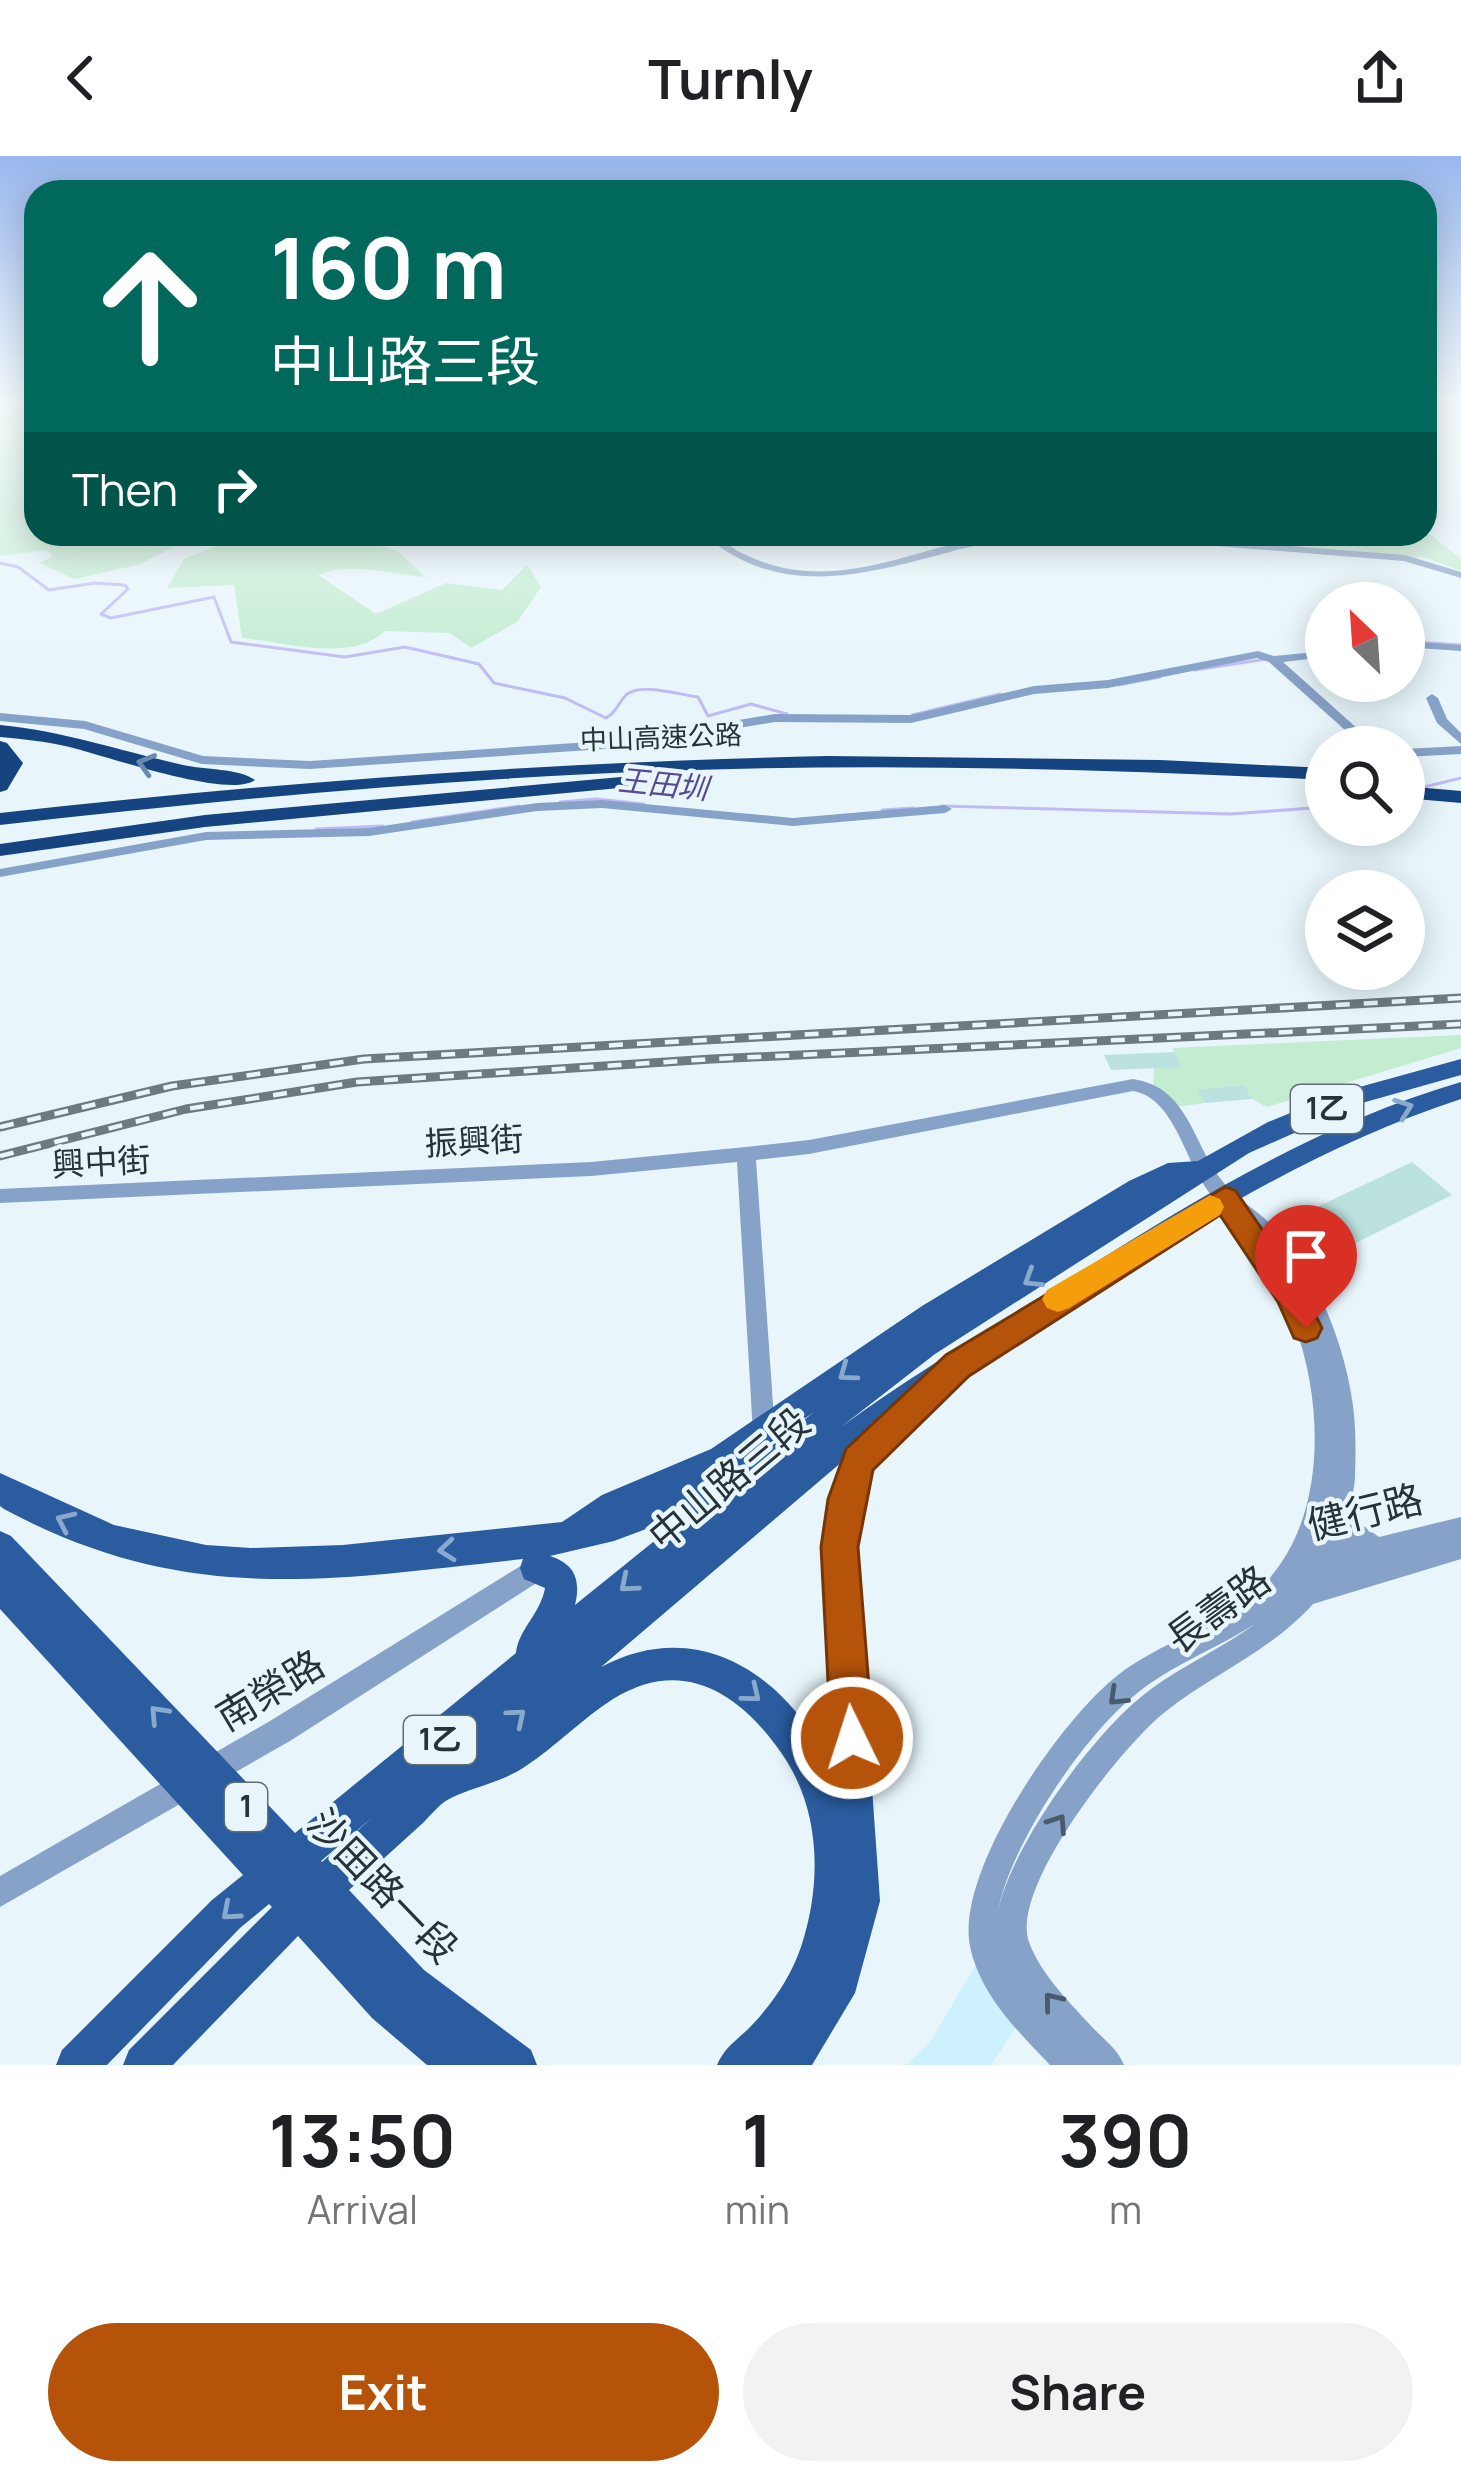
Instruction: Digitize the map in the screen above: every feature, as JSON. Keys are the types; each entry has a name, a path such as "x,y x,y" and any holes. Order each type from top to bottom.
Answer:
{"highway":[{"path":"0,731 73,740 200,777 262,781 387,778"},
{"path":"0,747 13,763 0,787"},
{"name":"中山高速公路","path":"0,819 387,778 853,760 1059,761 1305,773"},
{"name":"中山高速公路","path":"0,832 328,797 683,776 1060,772 1305,785"},
{"path":"0,854 302,812 638,784 683,776"},
{"path":"1425,785 1455,792"}],"main road":[{"name":"中山路三段","path":"77,2065 226,1914 815,1429 925,1345 1201,1170 1303,1118 1461,1067"},
{"name":"中山路三段","path":"144,2065 252,1951 428,1792 793,1480 901,1400 1294,1157 1370,1122 1461,1090"},
{"name":"中山路三段","path":"563,1535 613,1506 722,1460 932,1314 1050,1241 1168,1173 1201,1170"},
{"path":"788,2065 816,2028 834,1993 860,1900 839,1547 846,1499 858,1461 958,1366"},
{"path":"0,1488 99,1537 206,1564 277,1568 612,1527 722,1483 815,1429"},
{"name":"沙田路一段","path":"0,1546 73,1643 399,1993 460,2065"},
{"path":"496,1694 557,1618 562,1582 554,1573 536,1568"},
{"name":"沙田路一段","path":"0,1584 73,1643"},
{"path":"428,1792 511,1755 592,1693 636,1667 668,1662 700,1666 758,1695 809,1761 826,1799 834,1840 826,1925 814,1968 796,2007 760,2050 738,2065"},
{"name":"沙田路一段","path":"399,1993 516,2065"}],"street":[{"path":"728,546 754,562 839,576 966,546"},
{"path":"1255,546 1405,558 1461,574"},
{"path":"1425,645 1461,648"},
{"path":"0,717 86,724 202,760 243,766 310,765 620,744 775,718 911,719 1034,690 1108,684 1258,654 1271,659 1348,726"},
{"path":"1271,659 1305,656"},
{"path":"1432,698 1441,720 1461,740"},
{"path":"703,720 740,708 775,718"},
{"path":"1425,752 1461,751"},
{"path":"0,873 206,836 369,832 472,813 537,807 602,804 793,822 946,809"},
{"name":"振興街","path":"205,1187 591,1168 746,1154 809,1147 1144,1084 1166,1097 1201,1170"},
{"path":"746,1154 764,1433"},
{"name":"長壽路","path":"995,1930 983,1899 1051,1770 1082,1731 1142,1672 1268,1599 1302,1550 1316,1513 1326,1445 1321,1388 1306,1328 1290,1295 1201,1170"},
{"name":"興中街","path":"0,1196 205,1187"},
{"name":"長壽路","path":"995,1930 1041,1848 1108,1748 1153,1702 1271,1629 1307,1592 1324,1562 1338,1504 1345,1431 1324,1331 1306,1291 1276,1245 1253,1216 1225,1198"},
{"path":"1338,1504 1345,1526 1375,1549"},
{"name":"健行路","path":"1288,1570 1461,1528"},
{"name":"南榮路","path":"0,1892 280,1731 550,1559 563,1535"},
{"name":"健行路","path":"1268,1599 1461,1547"},
{"path":"995,1930 989,1962 1008,1993 1071,2065"},
{"path":"995,1930 1108,2065"}],"shaded area":[{"path":"984,1951 1024,2016 991,2065 906,2065 930,2042"}],"green space":[{"path":"0,493 24,493 24,546 176,546 138,565 74,579 40,563 53,556 47,550 0,556"},
{"path":"1437,540 1461,559 1461,571 1427,558 1306,546 1437,546"},
{"path":"216,546 380,546 397,551 426,577 357,569 318,575 376,614 446,583 502,590 527,565 541,587 517,622 471,648 450,633 385,631 355,646 297,646 242,638 234,585 167,588 184,559"},
{"path":"1461,1035 1461,1048 1267,1107 1252,1099 1243,1085 1198,1089 1205,1103 1168,1108 1153,1086 1154,1068 1181,1066 1172,1048"}],"building":[{"path":"1175,1052 1182,1067 1111,1070 1104,1055"},
{"path":"1244,1085 1252,1099 1205,1103 1197,1089"},
{"path":"1412,1162 1452,1195 1354,1244 1315,1208"}],"waterway":[{"path":"0,563 18,567 49,590 95,583 125,585 128,589 101,614 111,618 214,597 231,642 345,657 405,647 479,664 494,683 565,698 606,718 626,695 641,690 698,697 708,716 751,704 787,714"},
{"path":"1425,642 1461,645"},
{"path":"1195,670 1267,659"},
{"path":"1118,685 1160,677"},
{"path":"912,715 1000,694"},
{"name":"王田圳","path":"1425,787 1461,778"},
{"name":"王田圳","path":"560,802 596,799 644,804"},
{"name":"王田圳","path":"412,822 519,806"},
{"name":"王田圳","path":"942,806 1231,814 1305,809"},
{"name":"王田圳","path":"882,810 913,808"},
{"name":"王田圳","path":"316,829 383,826"}],"railway":[{"path":"0,1127 172,1086 364,1059 1461,998"},
{"path":"0,1156 186,1109 357,1082 712,1059 1461,1024"}],"slow traffic":[{"path":"1058,1299 1210,1207"}],"route":[{"path":"852,1738 839,1547 846,1499 858,1461 958,1366 1225,1198 1290,1295 1306,1328"}]}
